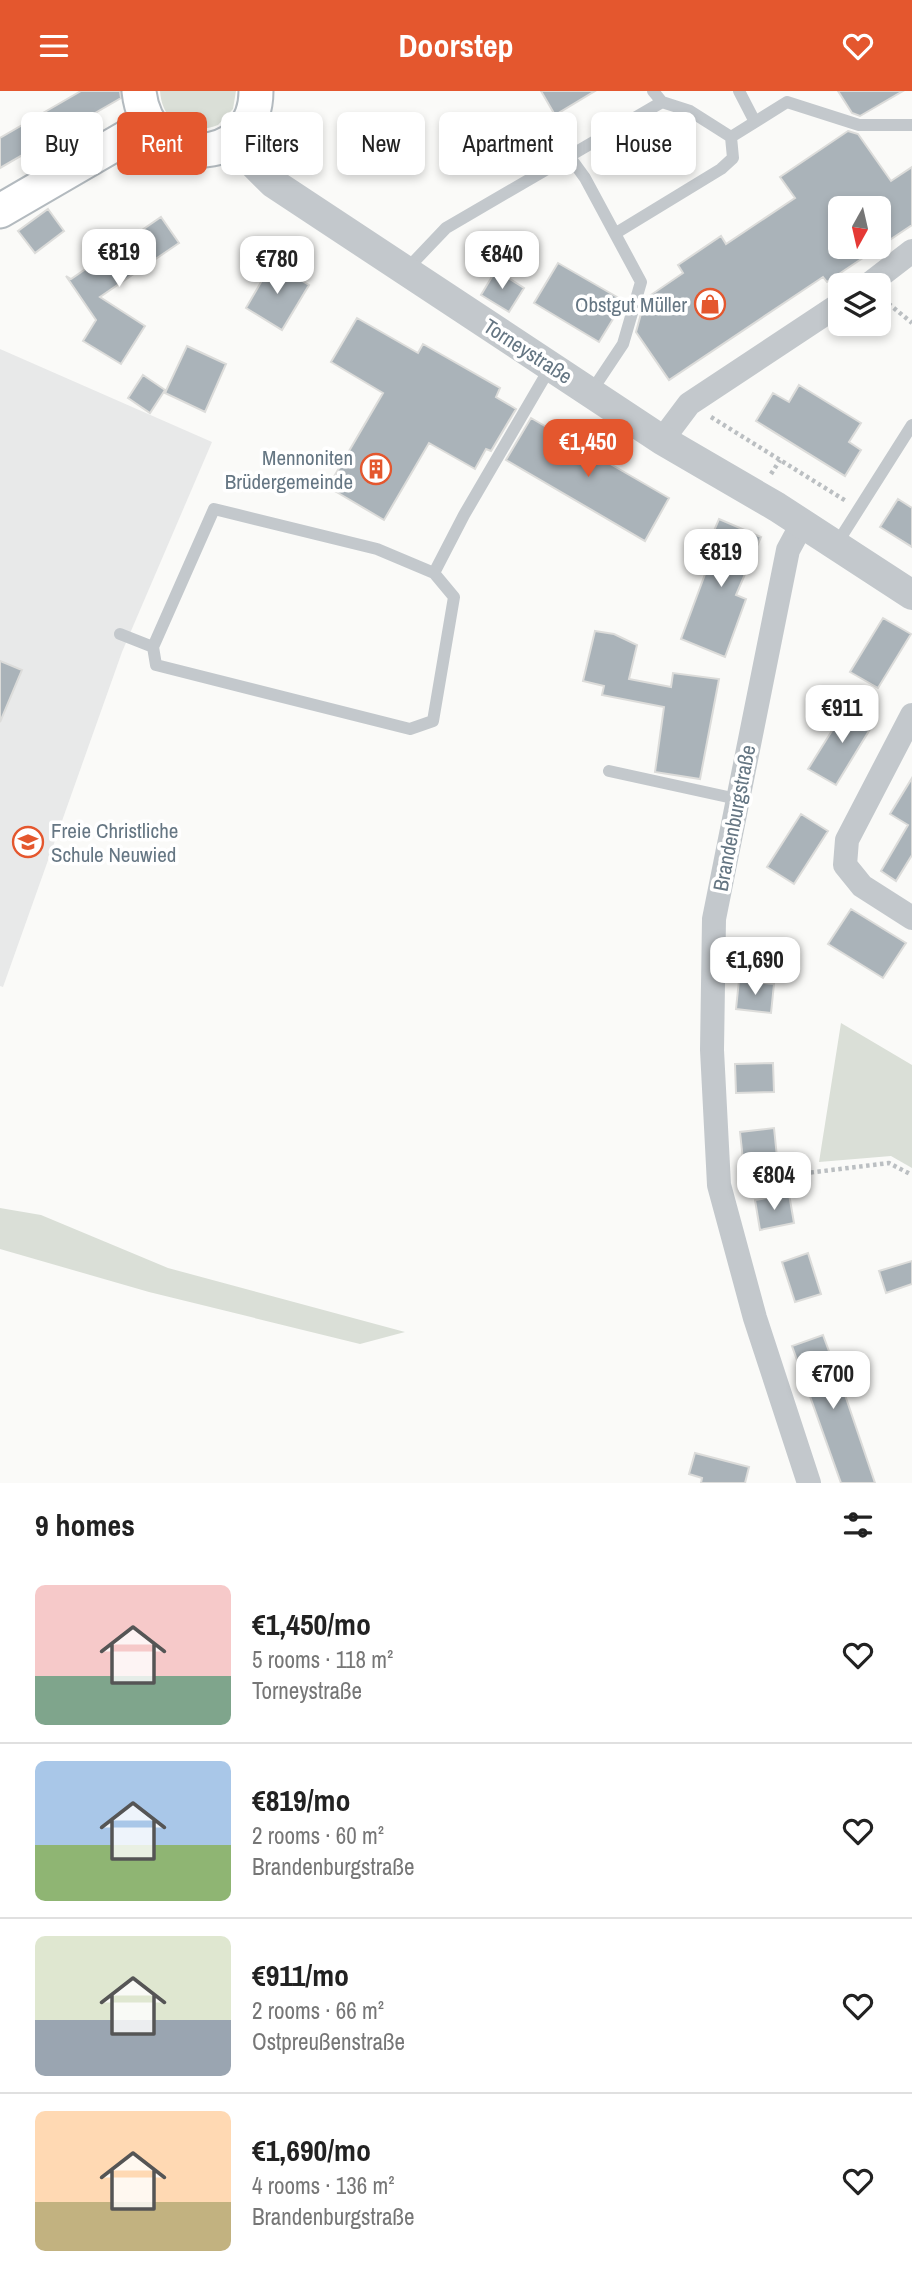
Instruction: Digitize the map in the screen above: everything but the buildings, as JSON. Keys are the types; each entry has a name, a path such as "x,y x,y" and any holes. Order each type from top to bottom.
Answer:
{"main road":[{"path":"139,91 142,112"},
{"path":"253,112 256,91"},
{"path":"0,211 117,143"}],"street":[{"name":"Torneystraße","path":"265,175 273,183 662,440 836,545 912,596"},
{"path":"884,273 912,251"},
{"path":"662,440 690,404 828,312"},
{"name":"Brandenburgstraße","path":"802,524 788,551 714,919 712,1050 719,1185 755,1318 808,1483"},
{"path":"912,715 848,840 845,865 862,886 912,918"}],"lane":[{"path":"653,91 662,102 690,111 731,137"},
{"path":"739,91 755,122"},
{"path":"731,137 755,122 785,97 859,125 912,125"},
{"path":"577,151 662,102"},
{"path":"615,233 722,169 733,158 731,137"},
{"path":"577,167 641,282 623,344 591,392"},
{"path":"406,271 446,228 537,175"},
{"path":"434,573 464,515 551,366"},
{"path":"836,545 912,425"},
{"path":"214,509 377,549 434,573 454,597 452,612 433,720 410,729 156,665 153,647 214,509"},
{"path":"120,634 153,647"},
{"path":"609,771 737,799"}],"path":[{"path":"891,306 912,323"},
{"path":"690,404 858,509"},
{"path":"719,1185 889,1163 912,1175"}],"shaded area":[{"path":"160,91 236,91 233,109 230,112 221,112 221,122 208,128 207,112 166,112"},
{"path":"0,349 212,442 122,652 3,987 0,986"},
{"path":"841,1023 912,1065 912,1168 891,1156 819,1162"},
{"path":"0,1208 41,1215 168,1268 405,1332 360,1344 149,1292 0,1249"}],"place":[{"name":"Obstgut Müller","path":"710,304"},
{"name":"Mennoniten Brüdergemeinde","path":"376,469"},
{"name":"Freie Christliche Schule Neuwied","path":"28,842"}]}
